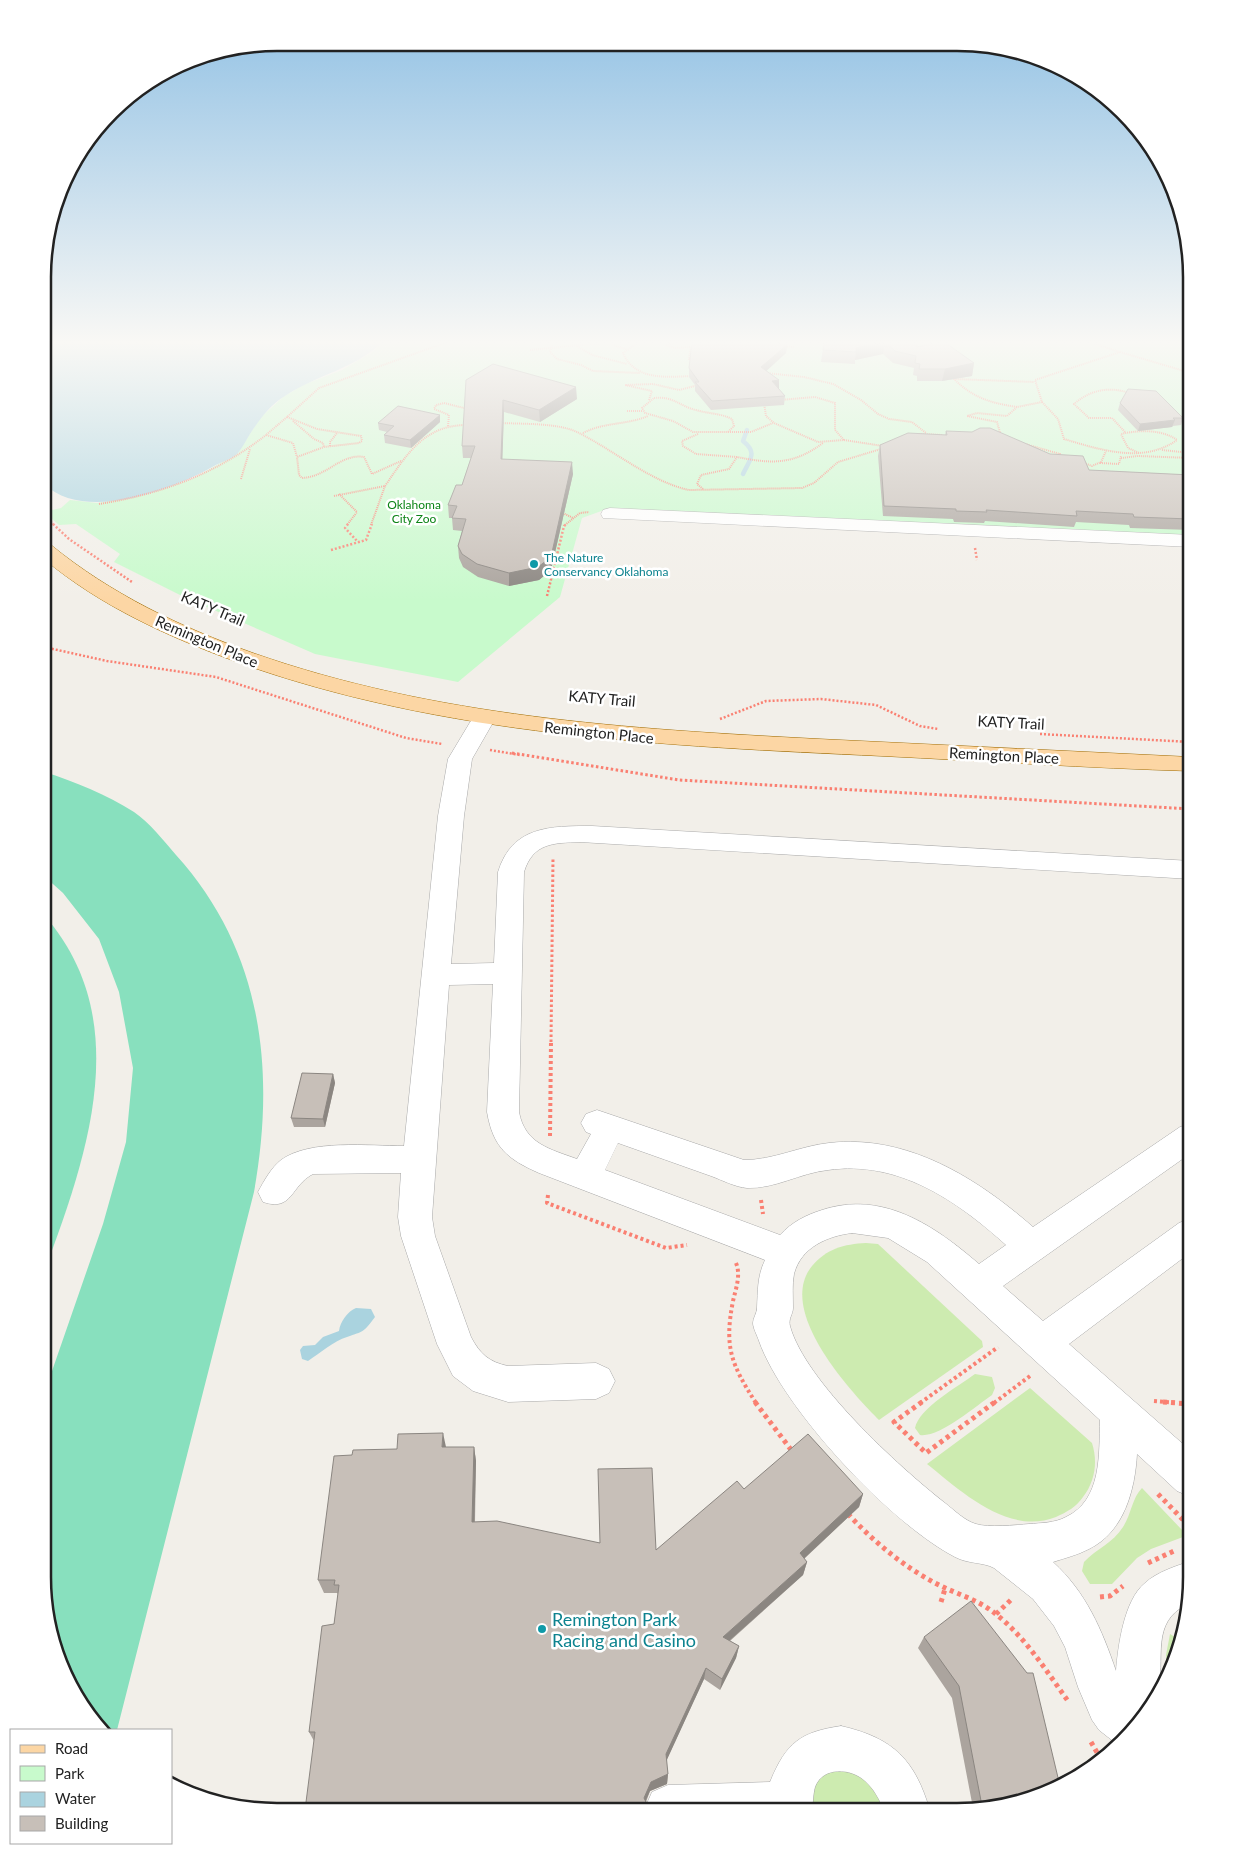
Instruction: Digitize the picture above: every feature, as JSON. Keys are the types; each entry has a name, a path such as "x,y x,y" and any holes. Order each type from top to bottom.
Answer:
{"main road":[{"name":"Remington Place","path":"51,554 94,585 148,616 185,634 251,660 378,698 484,719 661,738 1183,764"}],"street":[{"path":"610,514 1183,541"},
{"path":"484,719 458,768 435,975 419,1159 415,1210 418,1236 455,1344 466,1364 486,1379 508,1384 596,1381"},
{"path":"786,1252 584,1176 526,1152 518,1147 508,1134 503,1112 512,864 521,849 529,843 552,835 611,835 1183,870"},
{"path":"435,975 508,973"},
{"path":"584,1176 604,1126 744,1174 758,1175 779,1172 812,1159 832,1156 871,1157 912,1166 944,1180 972,1196 1032,1247"},
{"path":"977,1285 1183,1142"},
{"path":"275,1192 297,1165 313,1161 419,1159"},
{"path":"1120,1412 1119,1463 1114,1492 1106,1508 1093,1523 1077,1535 1041,1545 971,1544 929,1515 895,1487 858,1452 801,1381 786,1358 772,1324 775,1310 773,1293 786,1252 805,1234 820,1225 838,1220 858,1218 878,1220 913,1232 928,1242 977,1285 1120,1412 1183,1470"},
{"path":"1041,1343 1183,1238"},
{"path":"990,1544 1014,1556 1039,1576 1059,1597 1083,1638 1100,1687 1113,1712 1129,1724"},
{"path":"1135,1716 1138,1663 1143,1633 1152,1606 1167,1593 1182,1586"},
{"path":"789,1803 794,1779 805,1762 821,1751 840,1748 860,1751 878,1761 893,1777 905,1803"}],"path":[{"path":"99,504 162,492 202,477 250,449 276,428"},
{"path":"300,428 314,439 323,443 324,447"},
{"path":"297,457 324,447 356,444 362,441 360,435 313,428"},
{"path":"331,550 366,540 385,486 402,460 435,430 443,428"},
{"path":"557,428 582,434 631,463 680,488 689,490 774,490 802,488 819,482 828,469 842,461 885,447 844,440 824,443 801,458 775,463 737,457 696,454 683,446 682,441 684,438 701,434 751,432 762,428"},
{"path":"582,434 595,428"},
{"path":"683,428 701,434"},
{"path":"728,432 731,428"},
{"path":"785,428 824,443"},
{"path":"834,428 844,440"},
{"path":"918,428 926,434"},
{"path":"999,428 1001,436 1009,439"},
{"path":"1061,428 1064,439 1106,451 1123,453 1140,453 1159,450 1172,445 1176,439 1159,433 1121,434 1126,446 1140,453"},
{"path":"1121,428 1126,433"},
{"path":"330,446 330,442 338,432"},
{"path":"266,435 293,443 299,476 304,478 326,474 340,462 352,456 364,457 372,474 380,472 395,461 402,460"},
{"path":"910,435 948,436"},
{"path":"1018,441 1068,457"},
{"path":"241,479 250,449"},
{"path":"1159,450 1183,452"},
{"path":"1076,460 1092,466 1103,460 1106,451"},
{"path":"1099,463 1119,464 1123,453"},
{"path":"1051,456 1060,454"},
{"path":"1121,458 1138,456 1183,458"},
{"path":"704,490 697,484 701,475 729,469 737,457"},
{"path":"334,496 385,486"},
{"path":"339,494 357,512 345,528 358,542"},
{"path":"560,512 573,518"},
{"path":"51,522 69,539 138,586"},
{"path":"556,540 560,542"},
{"path":"550,549 559,549"},
{"path":"51,649 107,661 216,676 406,738 442,744"},
{"path":"713,718 722,719 742,709 766,701 796,699 875,705 892,709 916,725 945,730"},
{"name":"KATY Trail","path":"1034,734 1183,742"},
{"path":"495,751 679,780 1183,809"},
{"path":"550,1146 552,852"},
{"path":"998,1347 894,1422 926,1453 1030,1376"},
{"path":"1170,1402 1183,1403"},
{"path":"1155,1491 1183,1520"},
{"path":"942,1602 945,1588"},
{"path":"996,1614 1016,1596"}],"green space":[{"name":"Oklahoma City Zoo","path":"254,428 1183,428 1183,535 607,509 582,518 560,597 458,682 315,654 184,597 114,562 120,554 76,524 59,525 51,518 51,510 61,508 70,500 97,503 133,497 192,479 238,453"},
{"path":"51,774 102,794 140,816 176,855 205,892 228,930 244,971 256,1013 262,1056 263,1101 254,1192 117,1729 110,1729 107,1726 89,1702 75,1677 63,1649 53,1606 51,1576 51,1374 103,1224 126,1142 133,1068 119,992 99,939 63,893 51,882"},
{"path":"51,925 72,956 89,1000 96,1045 94,1091 87,1138 51,1253"},
{"path":"866,1243 878,1244 982,1341 983,1347 879,1420 835,1370 809,1326 803,1304 803,1284 817,1260 836,1248"},
{"path":"975,1374 992,1377 995,1388 992,1395 947,1427 928,1435 920,1435 915,1428 918,1420 924,1413 941,1398"},
{"path":"1030,1388 1092,1443 1095,1464 1093,1478 1087,1491 1071,1509 1056,1517 1038,1521 1020,1521 986,1508 970,1498 927,1464"},
{"path":"1142,1488 1183,1531 1183,1537 1151,1549 1137,1558 1112,1584 1090,1584 1082,1571 1084,1562 1119,1533"},
{"path":"1170,1634 1175,1637 1167,1661"},
{"path":"839,1761 891,1799 892,1803 802,1803 805,1788"}],"water":[{"path":"51,428 254,428 237,454 196,475 153,493 105,502 82,501 61,495 51,489"},
{"path":"356,1308 371,1309 375,1317 365,1329 337,1341 308,1361 302,1359 300,1350 303,1346 315,1345 323,1337 339,1331 345,1317"}],"building":[{"path":"392,428 425,428 410,440 384,435"},
{"path":"463,428 502,428 501,459 572,462 551,557 538,567 509,573 477,564 462,554 458,546 466,519 452,518 457,506 448,505 456,485 462,485 475,446 462,446"},
{"path":"980,428 990,428 1050,454 1083,456 1089,470 1183,475 1183,519 1134,517 1133,514 1076,511 1077,516 884,506 880,445 908,433 947,435 946,431 972,432"},
{"path":"302,1073 333,1074 323,1119 291,1118"},
{"name":"Remington Park Racing and Casino","path":"443,1433 442,1447 474,1447 472,1522 497,1521 600,1543 598,1469 652,1468 656,1550 737,1481 744,1489 808,1434 863,1494 800,1553 807,1562 723,1637 739,1646 722,1679 706,1668 666,1754 668,1774 651,1782 644,1798 646,1803 306,1803 315,1732 309,1732 322,1626 334,1624 339,1585 334,1585 335,1580 318,1580 334,1456 352,1455 353,1450 397,1449 398,1434"},
{"path":"971,1601 1027,1673 1033,1673 1058,1778 1029,1791 981,1801 959,1686 924,1637"}],"waterway":[{"path":"743,474 751,456 748,445 743,441 747,430"}],"place":[{"name":"The Nature Conservancy Oklahoma","path":"534,564"},
{"name":"Remington Park Racing and Casino","path":"542,1629"}]}
